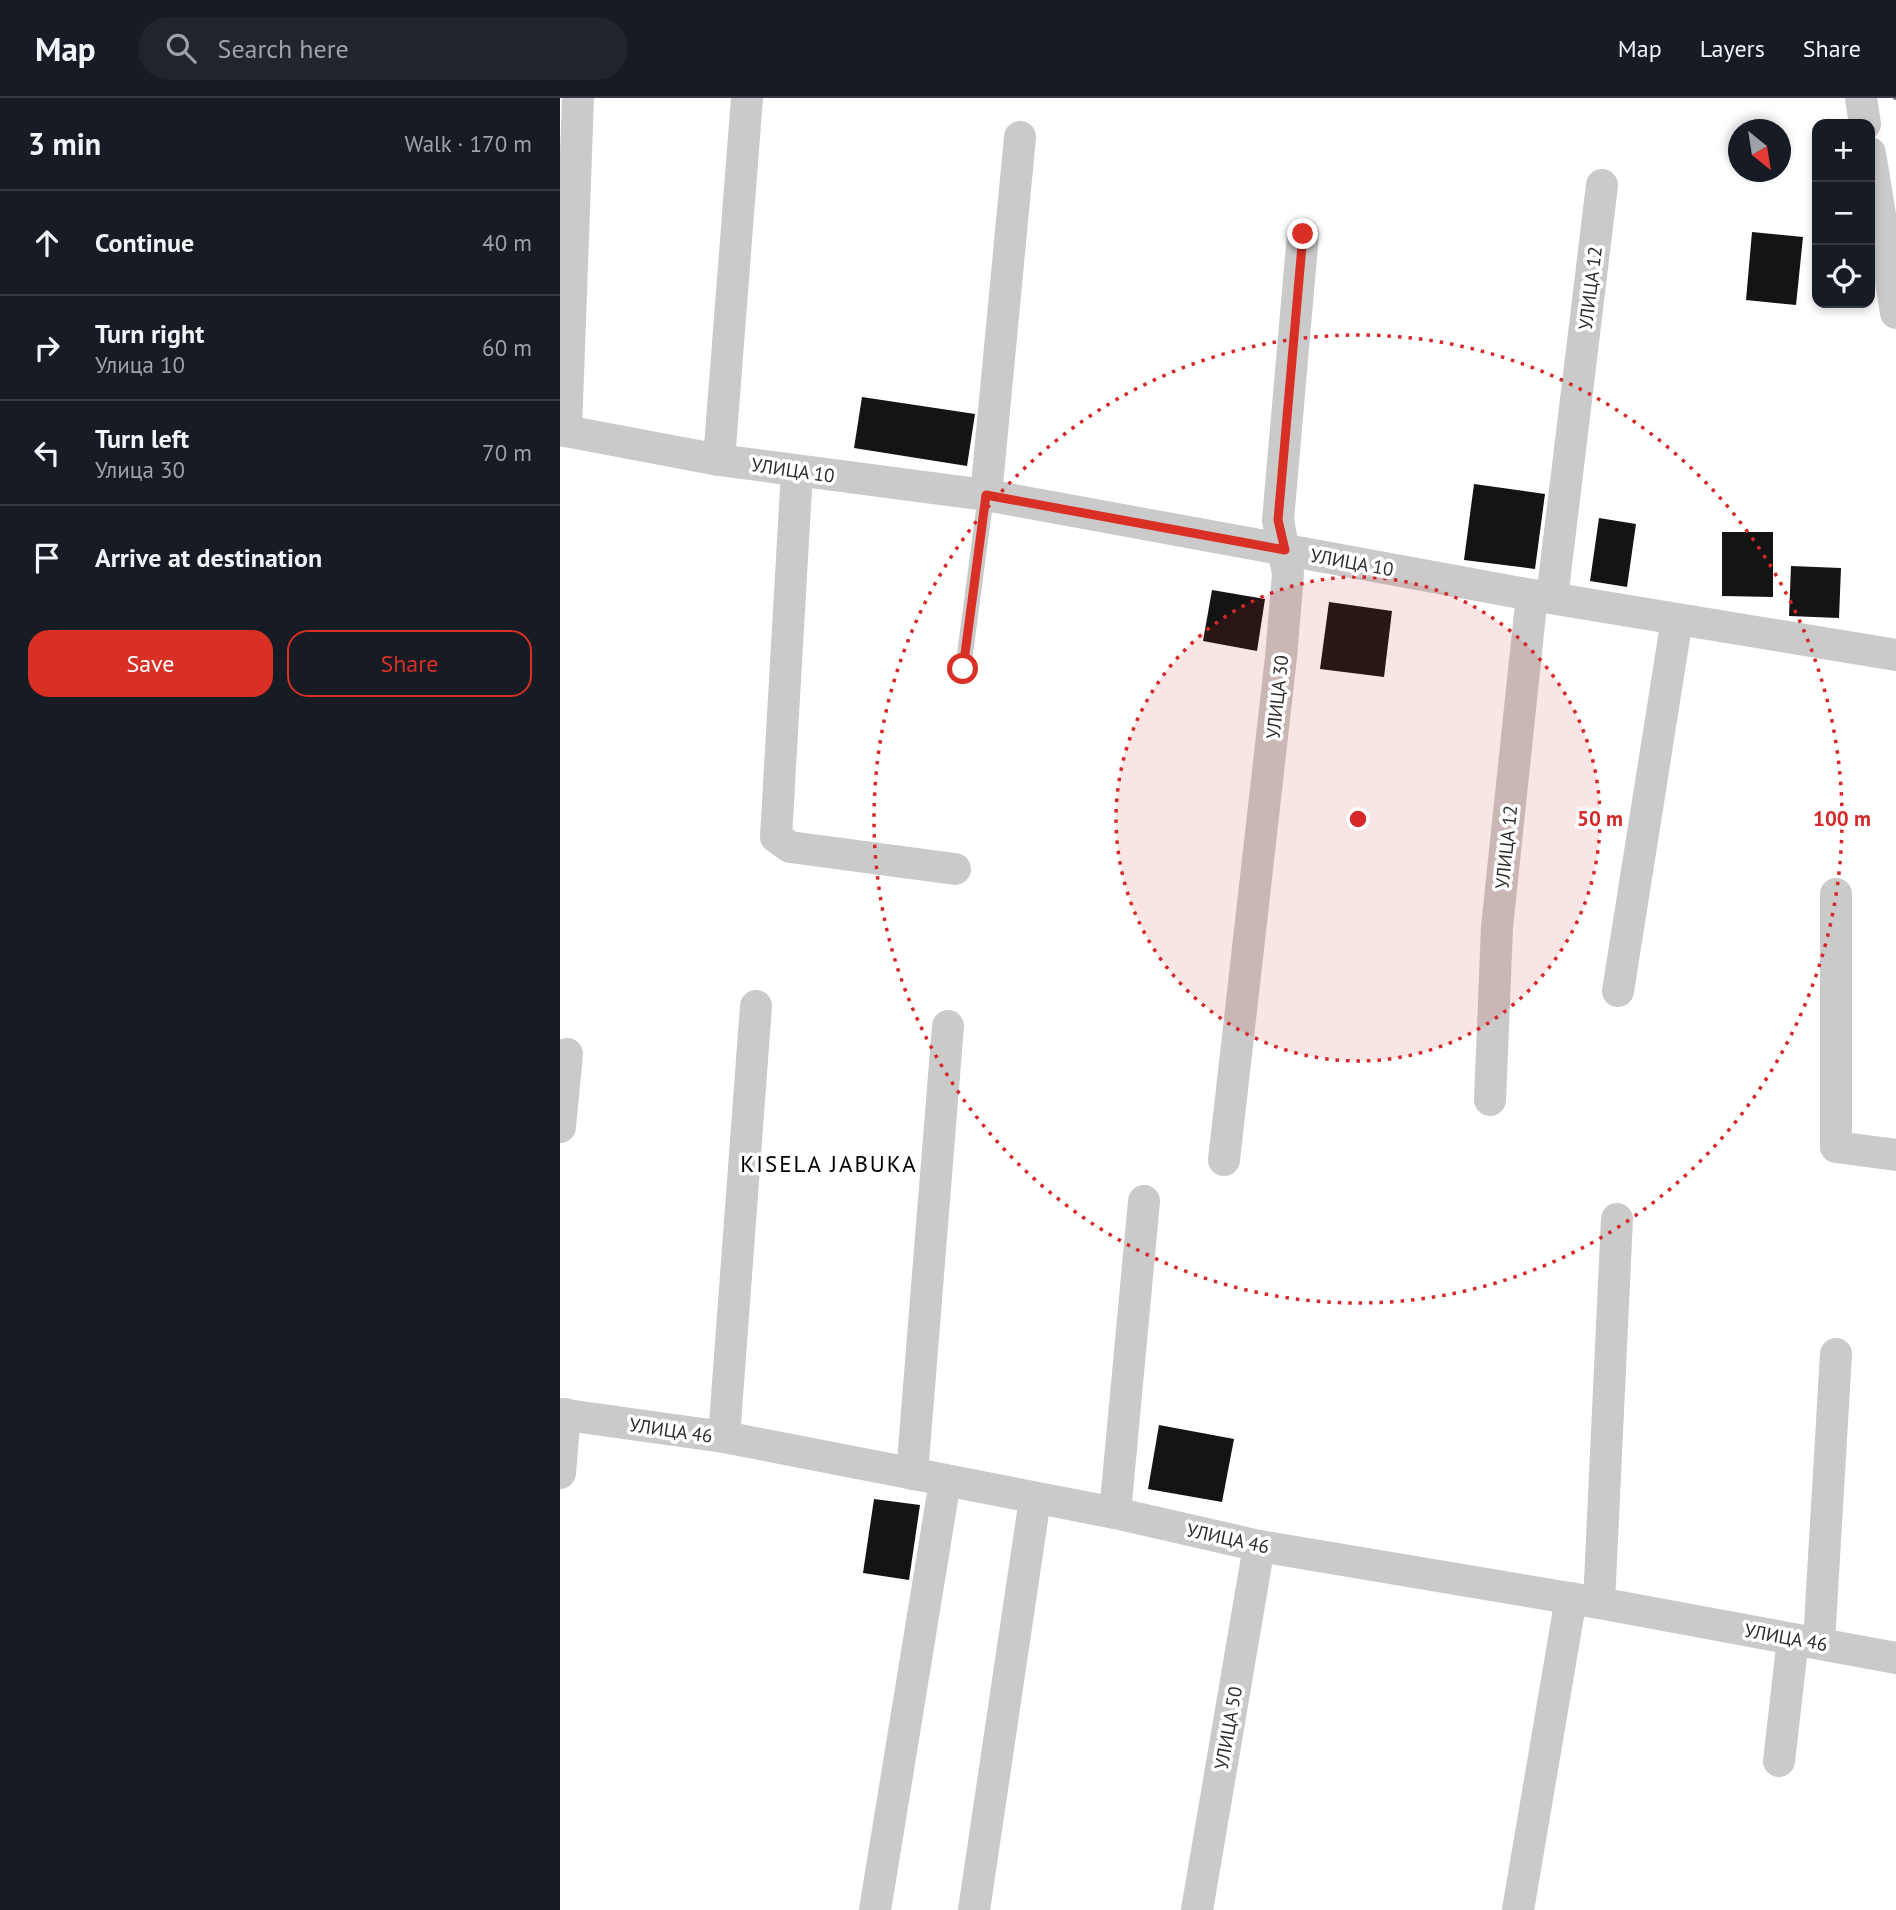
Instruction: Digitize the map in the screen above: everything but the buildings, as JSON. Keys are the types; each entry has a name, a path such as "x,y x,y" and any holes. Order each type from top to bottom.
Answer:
{"street":[{"path":"563,431 578,98"},
{"path":"719,460 747,98"},
{"path":"1861,98 1864,119"},
{"path":"986,495 1020,137"},
{"path":"1875,182 1896,313"},
{"name":"УЛИЦА 12","path":"1490,1100 1497,927 1602,185"},
{"name":"УЛИЦА 30","path":"1224,1160 1282,657 1288,573 1278,520 1303,234"},
{"name":"УЛИЦА 10","path":"563,431 719,460 986,495 1542,597 1896,655"},
{"path":"797,471 776,837 790,848 955,869"},
{"path":"1618,991 1677,619"},
{"path":"1836,894 1836,1147 1896,1155"},
{"path":"724,1437 757,1006"},
{"path":"912,1474 948,1026"},
{"path":"560,1127 567,1054"},
{"path":"1115,1513 1144,1200"},
{"path":"1518,1910 1585,1600 1616,1219"},
{"path":"1779,1761 1806,1640 1836,1354"},
{"path":"560,1473 562,1414"},
{"name":"УЛИЦА 46","path":"562,1414 724,1437 1115,1513 1259,1546 1585,1600 1896,1658"},
{"path":"875,1910 945,1481"},
{"path":"974,1910 1035,1499"},
{"name":"УЛИЦА 50","path":"1198,1910 1259,1546"}],"lane":[{"path":"963,669 986,495"}],"district":[{"name":"KISELA JABUKA","path":"829,1164"}],"route":[{"path":"963,669 986,495 1285,550 1278,520 1303,234"}]}
